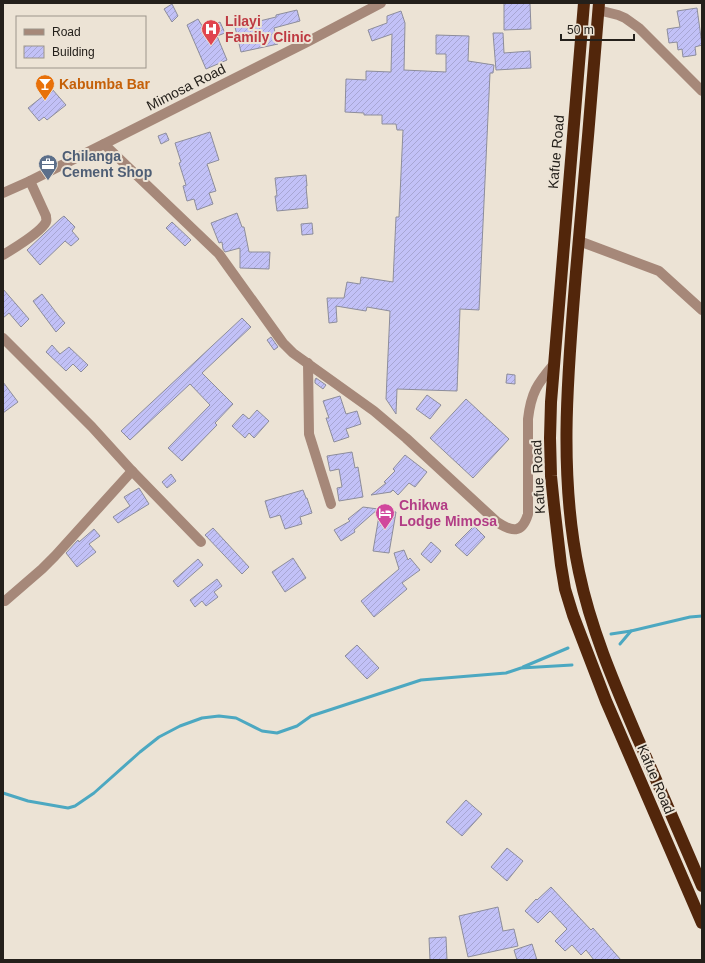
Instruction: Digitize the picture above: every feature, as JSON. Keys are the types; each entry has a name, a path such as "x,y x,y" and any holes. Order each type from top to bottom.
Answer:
{"highway":[{"name":"Kafue Road","path":"584,3 551,402 551,476 561,565 565,589 573,615 606,701 702,923"},
{"name":"Kafue Road","path":"598,6 568,377 566,446 567,482 572,536 587,609 620,697 702,886"}],"street":[{"name":"Mimosa Road","path":"3,193 30,181 307,42 381,3"},
{"path":"598,6 633,23 645,33 702,91"},
{"path":"104,144 219,254 283,343 293,353 374,411 505,528 520,528 524,525 528,514 528,427 530,407 536,388 554,364"},
{"path":"3,255 41,228 46,221 46,216 30,181"},
{"path":"579,241 659,271 702,310"},
{"path":"3,338 92,427 132,471 201,542"},
{"path":"308,363 309,434 331,504"},
{"path":"5,601 47,564 132,471"}],"building":[{"path":"504,3 530,3 531,29 504,30"},
{"path":"172,4 178,16 172,22 164,9"},
{"path":"697,8 702,45 695,47 696,55 683,57 682,49 678,50 677,42 669,43 667,29 680,27 677,11"},
{"path":"297,10 300,21 274,28 278,44 241,52 235,27"},
{"path":"401,11 405,23 404,70 446,72 446,54 436,54 436,35 469,36 468,61 494,65 493,73 490,73 479,310 460,309 457,391 397,389 396,414 386,399 390,311 367,307 366,311 336,306 337,322 329,323 327,298 344,298 347,282 360,284 361,277 393,282 396,217 399,217 403,130 397,130 396,124 382,124 382,115 364,115 364,113 345,112 346,79 366,80 366,71 391,72 392,34 372,41 368,30 387,23 387,16"},
{"path":"198,19 204,29 220,22 225,33 217,36 227,60 206,69 187,25"},
{"path":"493,33 503,33 504,53 530,51 531,68 496,70"},
{"path":"52,89 66,105 47,120 44,117 39,121 28,108"},
{"path":"210,132 219,160 207,164 216,191 209,193 213,204 197,210 194,199 187,201 183,186 186,185 175,143"},
{"path":"166,133 169,140 161,144 158,136"},
{"path":"306,175 308,208 277,211 275,178"},
{"path":"237,213 242,227 244,227 249,252 270,252 269,269 240,268 240,248 225,252 222,242 219,243 211,223"},
{"path":"64,216 75,227 72,231 79,239 71,246 65,241 40,265 27,250"},
{"path":"172,222 191,240 185,246 166,228"},
{"path":"312,223 313,234 302,235 301,224"},
{"path":"3,289 29,319 21,327 9,313 3,318"},
{"path":"42,294 65,323 56,332 33,301"},
{"path":"242,318 251,327 202,373 233,404 215,423 217,425 182,461 168,448 210,405 190,384 130,440 121,431"},
{"path":"271,337 278,347 274,350 267,340"},
{"path":"52,345 60,354 69,347 88,365 81,372 73,364 66,371 46,352"},
{"path":"507,374 515,375 515,384 506,383"},
{"path":"316,378 326,385 323,389 315,383"},
{"path":"3,382 18,402 3,413"},
{"path":"427,395 441,405 430,419 416,409"},
{"path":"340,396 346,414 357,411 361,424 346,429 349,437 334,442 326,418 329,418 323,401"},
{"path":"466,399 509,439 473,478 430,438"},
{"path":"257,410 269,421 254,438 249,433 245,438 232,426 243,414 249,419"},
{"path":"352,452 355,468 358,467 363,497 339,501 337,488 342,487 339,469 330,471 327,456"},
{"path":"405,455 427,472 415,487 409,483 398,495 393,490 391,492 371,495 386,483 384,482 395,471 393,469"},
{"path":"171,474 176,481 167,488 162,482"},
{"path":"139,488 149,504 118,523 113,517 130,506 124,497"},
{"path":"303,490 312,513 300,517 302,524 285,529 280,515 270,518 265,501"},
{"path":"363,507 378,509 354,530 355,532 341,541 334,530 350,521 348,519"},
{"path":"380,510 396,512 389,553 373,551"},
{"path":"474,526 485,537 467,556 455,545"},
{"path":"213,528 249,567 242,574 205,535"},
{"path":"94,529 100,536 89,544 96,552 77,567 66,553 78,540 79,542"},
{"path":"431,542 441,551 431,563 421,554"},
{"path":"404,550 408,560 410,558 420,570 402,583 407,589 374,617 361,601 399,569 394,553"},
{"path":"293,558 306,578 285,592 272,572"},
{"path":"198,559 203,565 178,587 173,581"},
{"path":"217,579 222,586 214,592 218,597 206,606 202,601 195,607 190,600"},
{"path":"357,645 379,668 367,679 345,656"},
{"path":"466,800 482,814 462,836 446,822"},
{"path":"507,848 523,861 507,881 491,867"},
{"path":"551,887 591,930 593,928 621,960 594,960 586,950 581,955 572,945 565,951 555,941 567,929 550,911 538,923 525,911 536,899 537,900"},
{"path":"498,907 503,931 514,929 518,946 468,957 459,916"},
{"path":"446,937 447,960 430,960 429,938"},
{"path":"532,944 537,960 517,960 514,950"}],"waterway":[{"path":"620,644 631,631 690,617 702,616"},
{"path":"611,634 631,631"},
{"path":"523,667 568,648"},
{"path":"3,793 28,801 68,808 75,806 94,793 159,737 180,726 202,718 219,716 236,718 262,731 277,733 297,726 311,716 421,680 506,673 521,668 572,665"}],"place":[{"name":"Lilayi Family Clinic","path":"211,46"},
{"name":"Kabumba Bar","path":"45,101"},
{"name":"Chilanga Cement Shop","path":"48,181"},
{"name":"Chikwa Lodge Mimosa","path":"385,530"}]}
